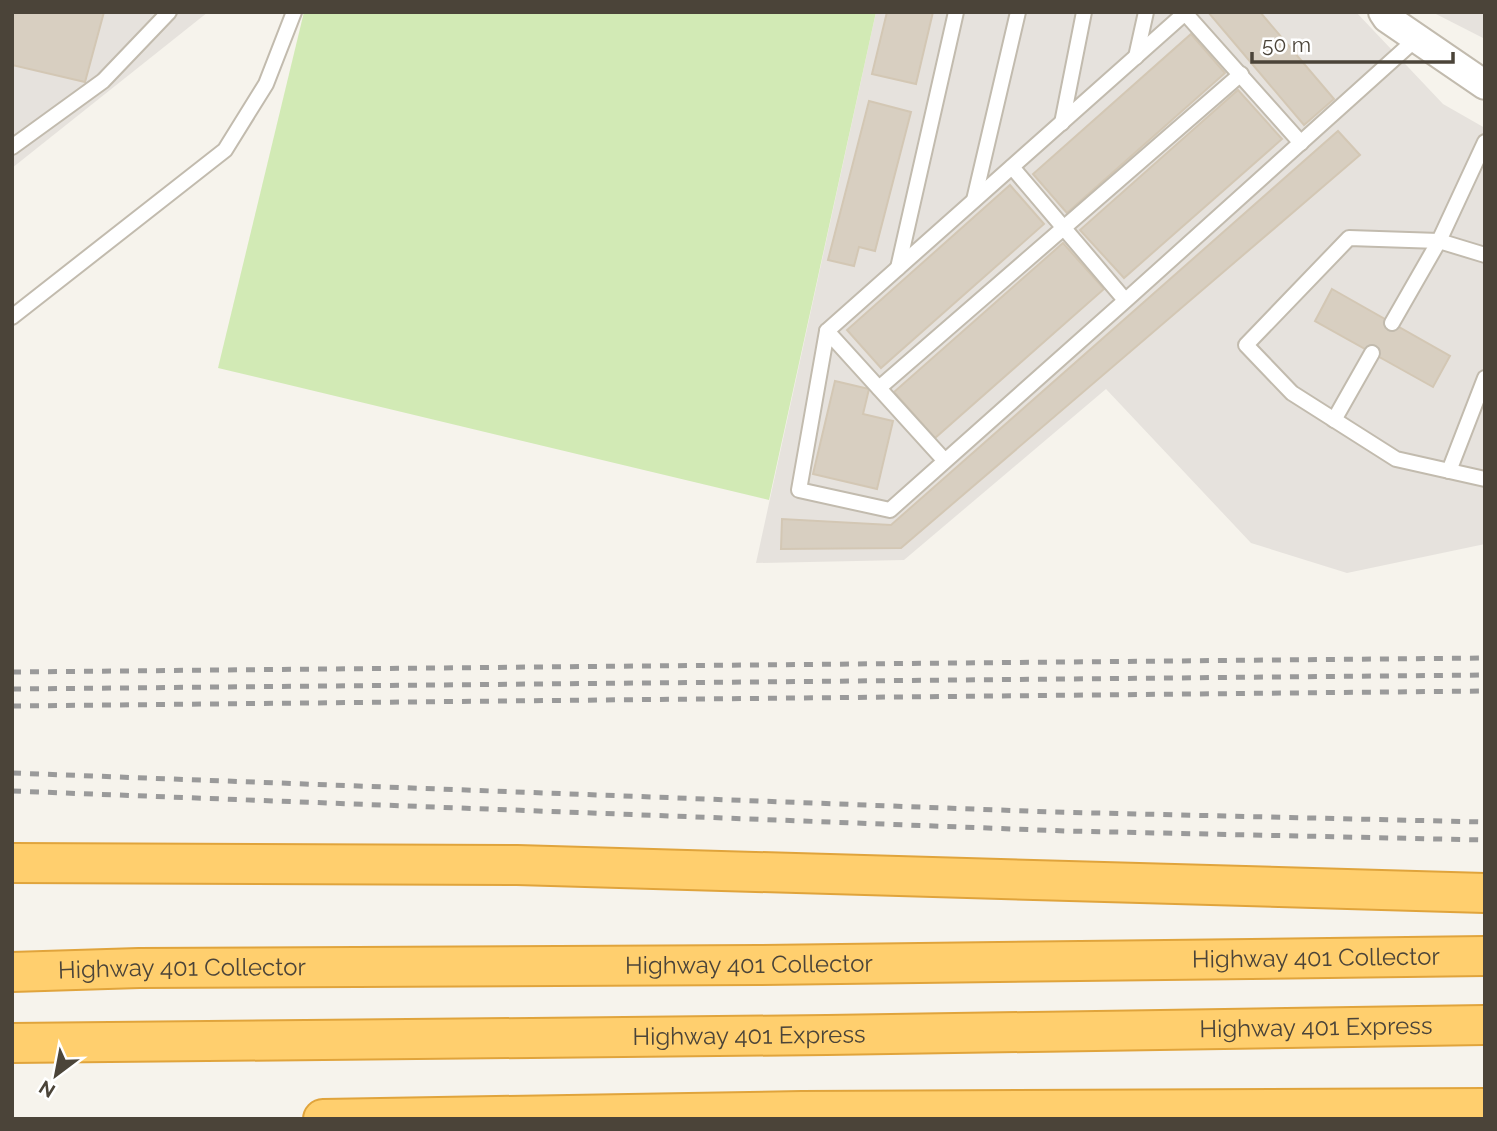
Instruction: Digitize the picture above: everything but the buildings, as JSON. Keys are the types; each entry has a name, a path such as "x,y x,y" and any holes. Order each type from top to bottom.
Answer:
{"highway":[{"path":"12,863 517,865 1485,893"},
{"name":"Highway 401 Collector","path":"12,972 153,968 758,965 1485,956"},
{"name":"Highway 401 Express","path":"12,1043 1485,1025"},
{"path":"323,1119 816,1111 1485,1108"}],"street":[{"path":"1383,12 1387,19 1485,85"}],"lane":[{"path":"14,144 103,81 169,12"},
{"path":"12,317 225,150 266,84 294,12"},
{"path":"898,268 956,12"},
{"path":"974,200 1018,12"},
{"path":"1062,123 1084,12"},
{"path":"1136,57 1146,12"},
{"path":"1301,143 1185,13 827,331 799,490 890,510 1301,143 1416,39"},
{"path":"879,388 1241,74"},
{"path":"1392,323 1439,241 1485,142"},
{"path":"1012,167 1125,300"},
{"path":"1485,255 1439,241 1349,238 1246,345 1292,393 1396,459 1485,479"},
{"path":"827,331 945,461"},
{"path":"1334,420 1372,353"},
{"path":"1448,471 1485,378"}],"shaded area":[{"path":"12,12 208,12 12,168"},
{"path":"876,12 1356,12 1443,104 1485,128 1485,544 1347,573 1251,543 1106,389 904,560 756,563"},
{"path":"1485,12 1485,39 1434,13"}],"green space":[{"path":"304,12 876,12 769,500 218,368"}],"railway":[{"path":"12,672 1485,658"},
{"path":"12,689 1485,675"},
{"path":"12,706 1485,691"},
{"path":"12,773 1052,812 1485,822"},
{"path":"12,791 1066,831 1485,840"}]}
